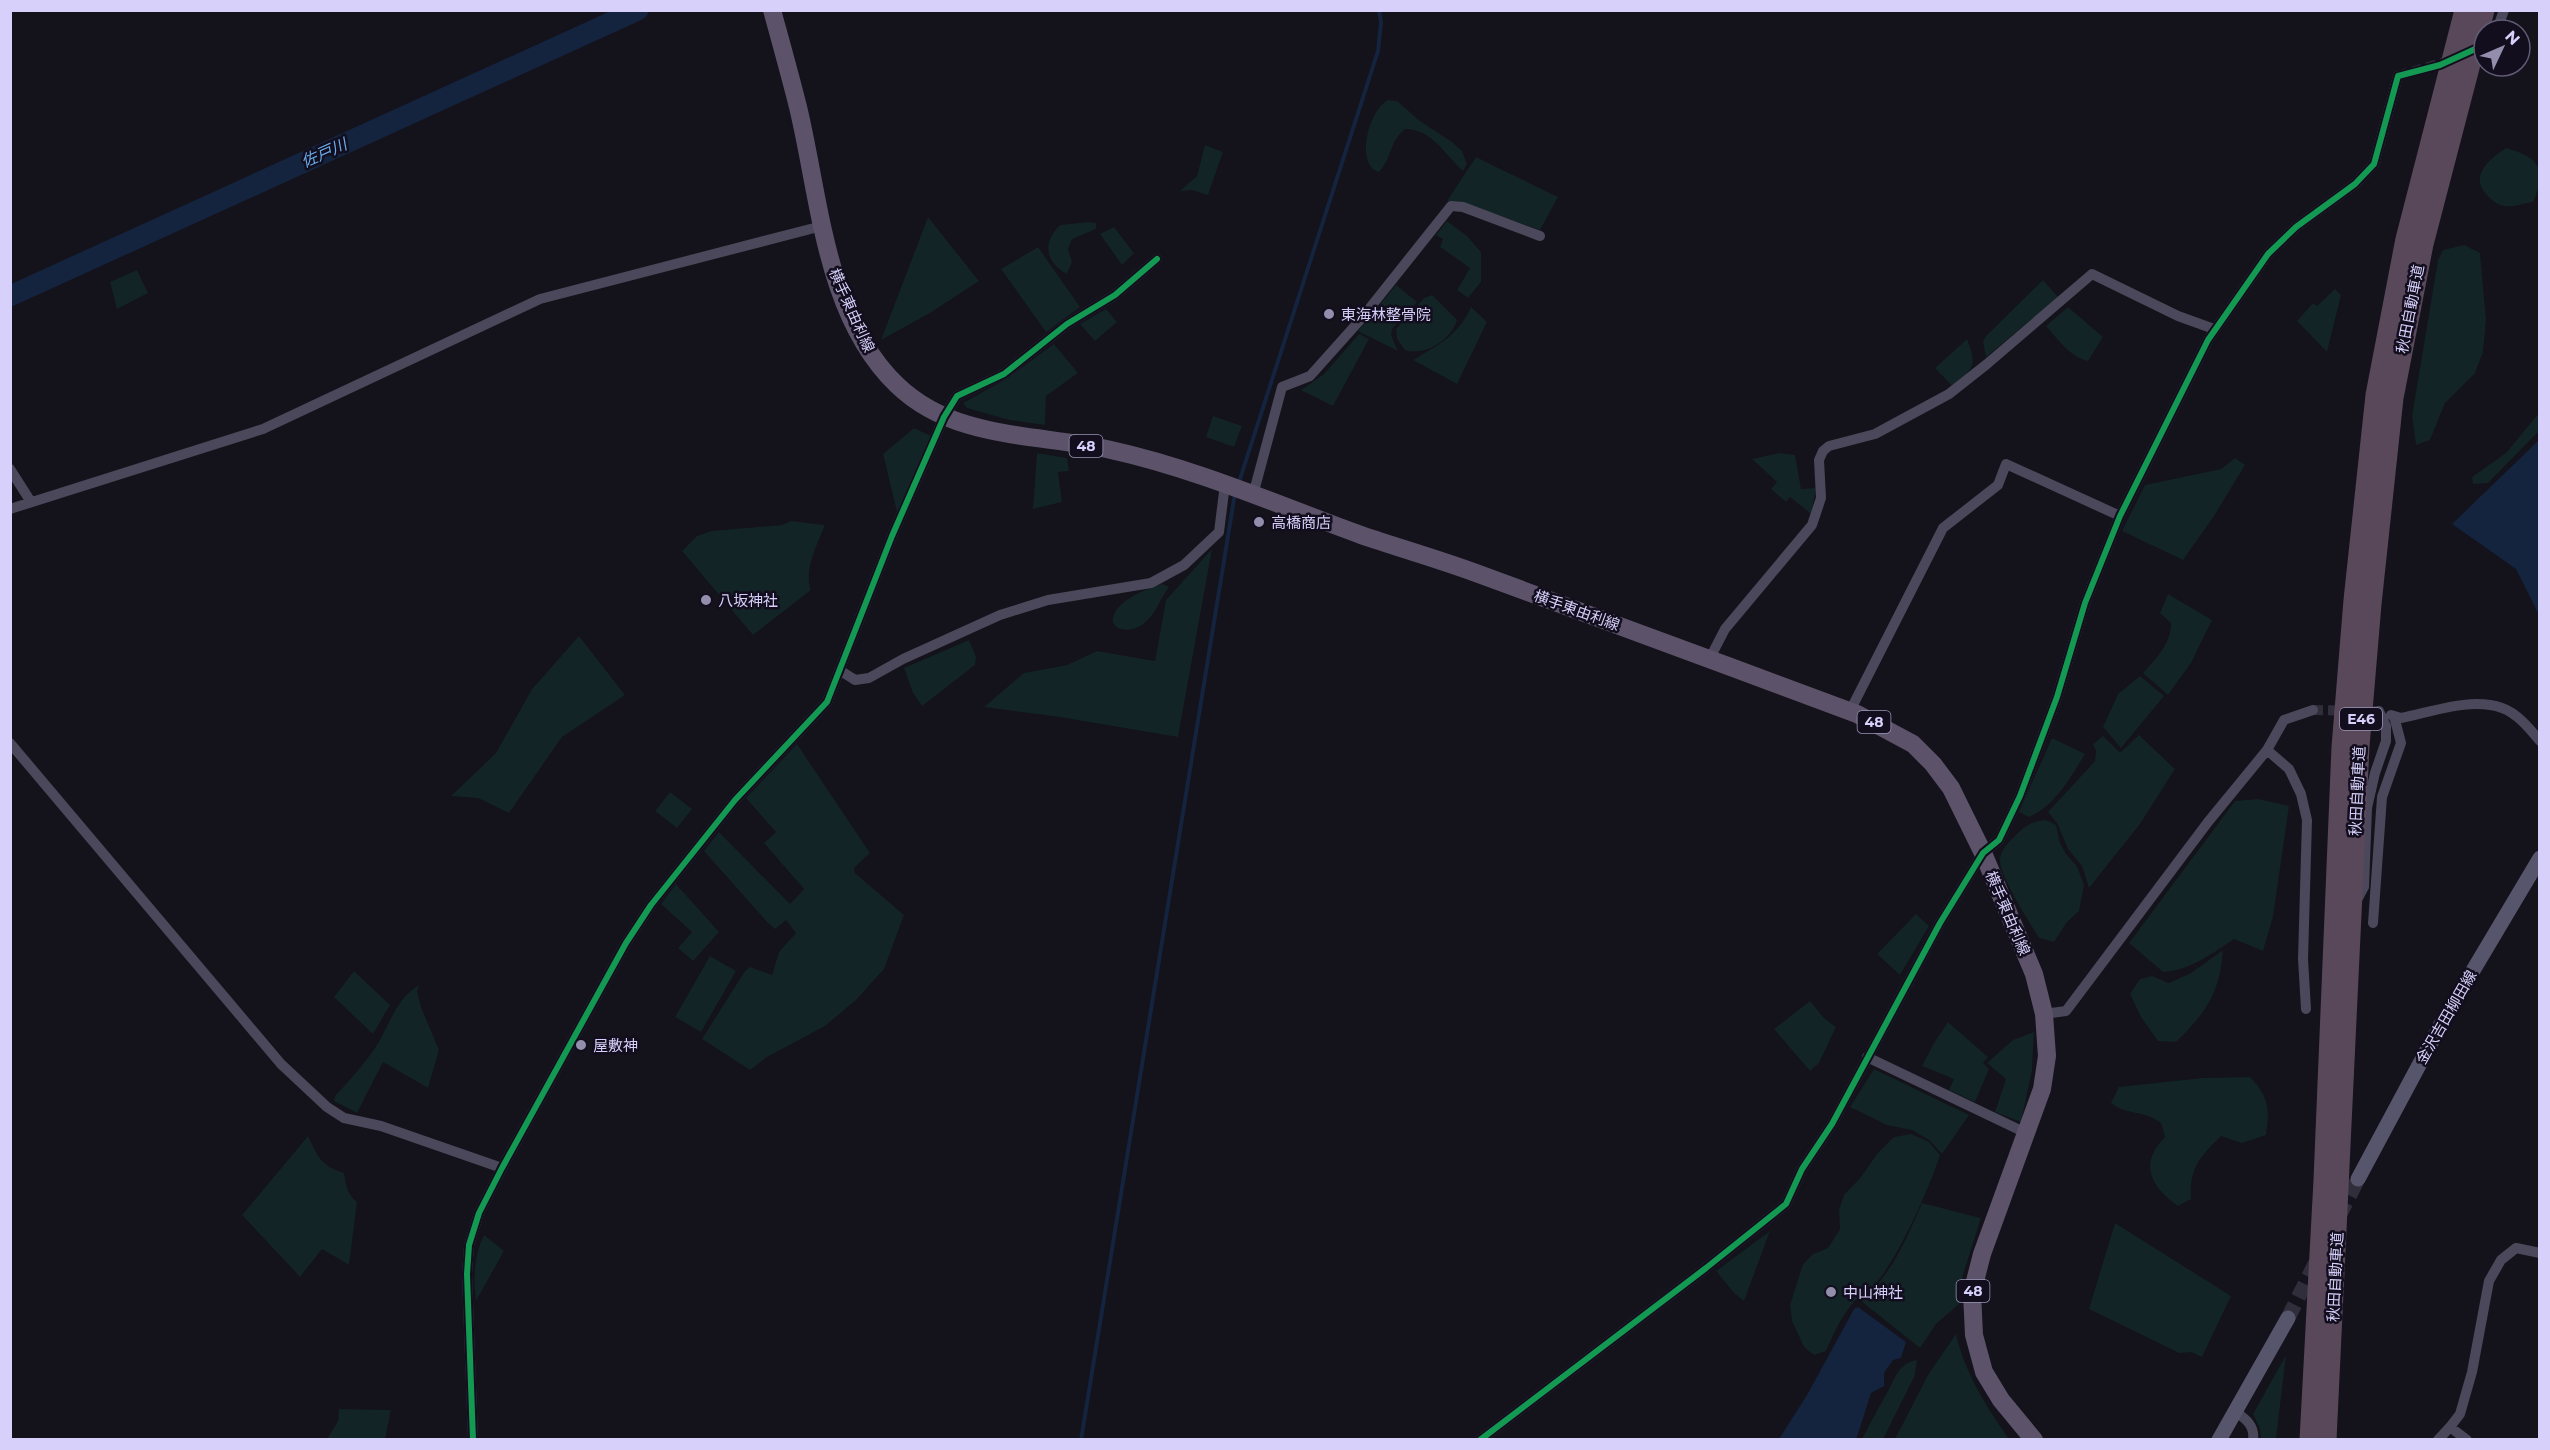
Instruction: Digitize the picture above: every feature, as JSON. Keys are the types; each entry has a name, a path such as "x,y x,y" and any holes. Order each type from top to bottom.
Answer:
{"highway":[{"name":"秋田自動車道","path":"2310,1440 2324,1180 2342,747 2354,600 2379,384 2406,239 2465,10"},
{"name":"秋田自動車道","path":"2326,1440 2359,746 2371,604 2393,398 2423,244 2484,10"}],"main road":[{"name":"横手東由利線","path":"772,10 798,108 822,226 838,281 870,353 896,385 920,404 944,417 994,433 1109,449 1225,484 1385,543 1474,572 1850,711 1913,744 1933,764 1951,788 1983,853 2034,974 2044,1014 2046,1074 1982,1254 1972,1293 1974,1335 1984,1372 2001,1400 2034,1440"},
{"name":"金沢吉田柳田線","path":"2358,1179 2440,1026 2540,858"},
{"path":"2219,1440 2288,1318"}],"street":[{"path":"1480,1440 1706,1268 1786,1204 1802,1169 1832,1124 1940,923 1983,853 2000,840 2020,796 2057,697 2085,603 2120,516 2214,329 2268,254 2296,227 2355,184 2374,164 2398,76"},
{"path":"1252,495 1282,387 1310,376 1361,319 1451,206 1463,207 1540,236"},
{"path":"10,509 263,429 540,299 822,226"},
{"path":"473,1440 467,1274 469,1245 479,1214 502,1168 626,943 651,905 735,800 827,702 892,536 944,417 957,396 1004,374 1067,324 1115,295 1157,259"},
{"path":"1710,658 1725,629 1812,525 1821,498 1819,460 1822,451 1840,443 1875,434 1948,394 2092,274 2178,316 2214,329"},
{"path":"1850,711 1943,528 1998,485 2006,464 2120,516"},
{"path":"10,469 31,502"},
{"path":"841,670 855,680 869,678 903,659 1000,615 1048,600 1151,583 1184,565 1219,532 1225,484"},
{"path":"2352,910 2364,886 2367,808 2375,773 2386,741 2386,726 2379,711 2401,718 2476,703 2503,708 2529,727 2540,741"},
{"path":"2044,1014 2066,1011 2201,831 2267,750 2284,720 2313,710"},
{"path":"2373,923 2382,797 2401,743 2394,716"},
{"path":"10,743 281,1064 327,1107 344,1118 381,1126 502,1168"},
{"path":"2267,750 2289,769 2301,794 2307,820 2302,959 2306,1009"},
{"path":"1867,1057 2026,1133"},
{"path":"2438,1440 2460,1414 2472,1372 2489,1281 2501,1260 2516,1248 2540,1253"},
{"path":"2236,1412 2249,1422 2254,1434 2253,1440"},
{"path":"2450,1427 2467,1440"}],"shaded area":[{"path":"1388,100 1397,101 1420,121 1462,151 1467,164 1463,171 1430,138 1415,130 1405,129 1396,139 1379,172 1371,167 1366,149 1370,125 1381,105"},
{"path":"1205,145 1223,152 1208,195 1192,190 1180,191 1197,176"},
{"path":"2506,148 2526,156 2538,166 2540,181 2533,202 2511,206 2501,205 2489,197 2481,186 2480,179 2484,167"},
{"path":"1476,157 1558,197 1540,230 1462,202 1447,201"},
{"path":"928,217 979,281 930,313 881,340"},
{"path":"1447,221 1467,236 1481,252 1481,282 1468,298 1457,290 1470,268 1440,247 1443,239 1436,235"},
{"path":"1096,223 1096,229 1072,239 1068,249 1072,262 1067,274 1050,258 1050,238 1060,225"},
{"path":"1114,227 1134,253 1122,265 1100,234"},
{"path":"2464,245 2480,253 2486,320 2483,352 2475,373 2445,403 2430,440 2416,445 2412,416 2438,260 2443,250"},
{"path":"1038,247 1080,307 1046,332 1001,269"},
{"path":"137,270 148,293 117,309 110,282"},
{"path":"2043,280 2058,297 1986,357 1983,342 1986,336"},
{"path":"1396,285 1417,302 1392,329 1391,335 1398,351 1358,331"},
{"path":"2335,289 2341,295 2327,352 2297,321 2313,303 2317,306"},
{"path":"1432,295 1457,320 1454,327 1444,340 1429,349 1413,352 1405,350 1397,339 1396,329 1424,298"},
{"path":"1471,307 1487,322 1457,384 1413,360 1454,332"},
{"path":"2068,307 2103,337 2088,361 2070,352 2046,326"},
{"path":"1106,309 1117,322 1095,341 1080,324"},
{"path":"1359,334 1369,339 1333,406 1301,390 1324,374"},
{"path":"1967,339 1972,356 1972,367 1952,386 1935,368"},
{"path":"1054,344 1078,373 1046,396 1045,425 1009,420 967,408 963,403 1006,379"},
{"path":"2539,413 2539,431 2488,483 2473,484 2472,477 2506,453"},
{"path":"1213,416 1242,426 1234,447 1206,437"},
{"path":"914,428 931,436 897,512 883,454"},
{"path":"1037,453 1067,458 1069,471 1058,472 1062,502 1033,509"},
{"path":"1780,453 1795,455 1801,489 1816,488 1811,514 1790,497 1786,502 1771,489 1777,482 1752,459"},
{"path":"2235,458 2245,465 2214,516 2183,560 2122,531 2145,485 2221,469"},
{"path":"791,521 825,525 810,566 811,590 753,635 682,551 697,536 711,531 782,525"},
{"path":"1212,549 1178,737 984,707 1024,673 1067,665 1097,651 1155,661 1166,600"},
{"path":"1162,584 1169,587 1147,621 1130,630 1124,630 1115,625 1113,616 1121,604"},
{"path":"2168,594 2212,620 2191,663 2168,695 2143,673 2162,650 2168,638 2171,623 2160,613"},
{"path":"579,636 625,695 562,737 509,813 478,798 451,796 496,753 532,689"},
{"path":"969,640 976,657 975,665 922,706 913,693 904,668"},
{"path":"2140,676 2164,696 2121,748 2103,727 2118,694"},
{"path":"2139,735 2175,769 2140,824 2089,888 2082,866 2068,849 2057,823 2048,812 2095,761 2096,751 2093,744 2103,736 2120,753"},
{"path":"2052,738 2085,754 2068,781 2047,806 2029,817 2019,812"},
{"path":"797,744 870,853 854,868 855,873 904,915 884,969 856,1000 825,1026 767,1057 750,1070 702,1039 745,971 750,967 772,975 779,952 796,933 786,920 775,929 767,922 704,851 719,832 790,904 804,889 764,843 776,832 746,798"},
{"path":"670,792 692,809 677,828 655,811"},
{"path":"2258,799 2289,806 2273,917 2263,951 2234,939 2191,965 2163,972 2129,943 2235,801"},
{"path":"2046,820 2056,825 2060,843 2077,866 2084,885 2079,911 2067,922 2054,942 2039,938 2004,877 2000,860 2005,846 2022,829"},
{"path":"676,884 719,932 693,961 678,948 692,932 661,904"},
{"path":"1916,914 1929,926 1900,975 1877,954"},
{"path":"2223,950 2215,990 2196,1021 2176,1042 2158,1041 2141,1017 2130,994 2140,979 2152,976 2169,983 2191,973"},
{"path":"710,956 736,971 701,1032 675,1017"},
{"path":"354,971 390,1005 373,1034 334,997"},
{"path":"420,985 417,991 421,1007 439,1050 428,1088 383,1062 357,1113 334,1101 335,1096 377,1045 405,996"},
{"path":"1810,1001 1824,1018 1836,1027 1819,1063 1810,1071 1774,1029"},
{"path":"1948,1022 1988,1057 1983,1063 1989,1069 1975,1102 1949,1090 1954,1079 1922,1066"},
{"path":"2034,1032 2032,1070 2021,1122 1995,1112 2006,1079 1987,1063 2013,1040"},
{"path":"1874,1069 1969,1115 1942,1154 1929,1140 1912,1130 1887,1125 1850,1107"},
{"path":"2250,1077 2261,1091 2267,1104 2266,1135 2242,1143 2221,1136 2197,1164 2192,1179 2191,1199 2178,1206 2161,1191 2151,1174 2152,1156 2165,1137 2161,1123 2147,1116 2123,1110 2111,1103 2119,1087 2202,1078"},
{"path":"1911,1134 1929,1142 1940,1155 1929,1185 1904,1240 1885,1271 1874,1285 1858,1297 1849,1308 1826,1351 1814,1355 1804,1347 1792,1321 1790,1305 1803,1264 1813,1254 1828,1248 1840,1229 1839,1210 1844,1195 1861,1177 1877,1154 1894,1137"},
{"path":"308,1136 321,1160 344,1173 349,1192 357,1202 349,1265 322,1249 300,1277 242,1215"},
{"path":"1922,1203 1981,1218 1962,1278 1959,1304 1936,1324 1920,1348 1861,1301 1890,1268 1904,1244"},
{"path":"2115,1223 2231,1296 2202,1357 2191,1352 2179,1353 2089,1309"},
{"path":"1770,1231 1744,1301 1735,1294 1716,1271"},
{"path":"484,1235 504,1251 476,1301 475,1267"},
{"path":"1956,1334 1977,1389 2009,1439 1895,1439 1928,1375"},
{"path":"2286,1355 2276,1439 2261,1439 2260,1429 2253,1414"},
{"path":"1917,1360 1915,1375 1883,1439 1862,1439 1898,1372 1905,1364"},
{"path":"339,1409 391,1410 385,1439 327,1439 338,1421"}],"water":[{"path":"2539,440 2539,615 2516,569 2452,524"},
{"path":"1858,1307 1906,1342 1901,1358 1893,1360 1884,1373 1884,1386 1871,1393 1857,1437 1855,1440 1779,1439 1807,1395 1854,1309"}],"waterway":[{"name":"佐戸川","path":"10,296 638,10"},
{"path":"1240,479 1378,51 1381,22 1379,10"},
{"path":"1081,1440 1235,493"}],"tunnel":[{"path":"2398,76 2452,60"},
{"path":"2313,710 2379,711"},
{"path":"2339,1216 2358,1179"},
{"path":"2288,1318 2316,1262"}],"cycle path":[{"path":"1480,1440 1706,1268 1786,1204 1802,1169 1832,1124 1940,923 1983,853 1999,840 2020,796 2057,697 2085,603 2120,516 2208,340 2268,254 2296,227 2355,184 2374,164 2398,76 2440,65 2472,50"},
{"path":"473,1440 467,1274 469,1245 479,1213 502,1168 626,943 651,905 735,800 827,702 892,536 944,417 957,396 1004,374 1067,324 1115,295 1157,259"}],"place":[{"name":"東海林整骨院","path":"1329,314"},
{"name":"高橋商店","path":"1259,522"},
{"name":"八坂神社","path":"706,600"},
{"name":"屋敷神","path":"581,1045"},
{"name":"中山神社","path":"1831,1292"}]}
